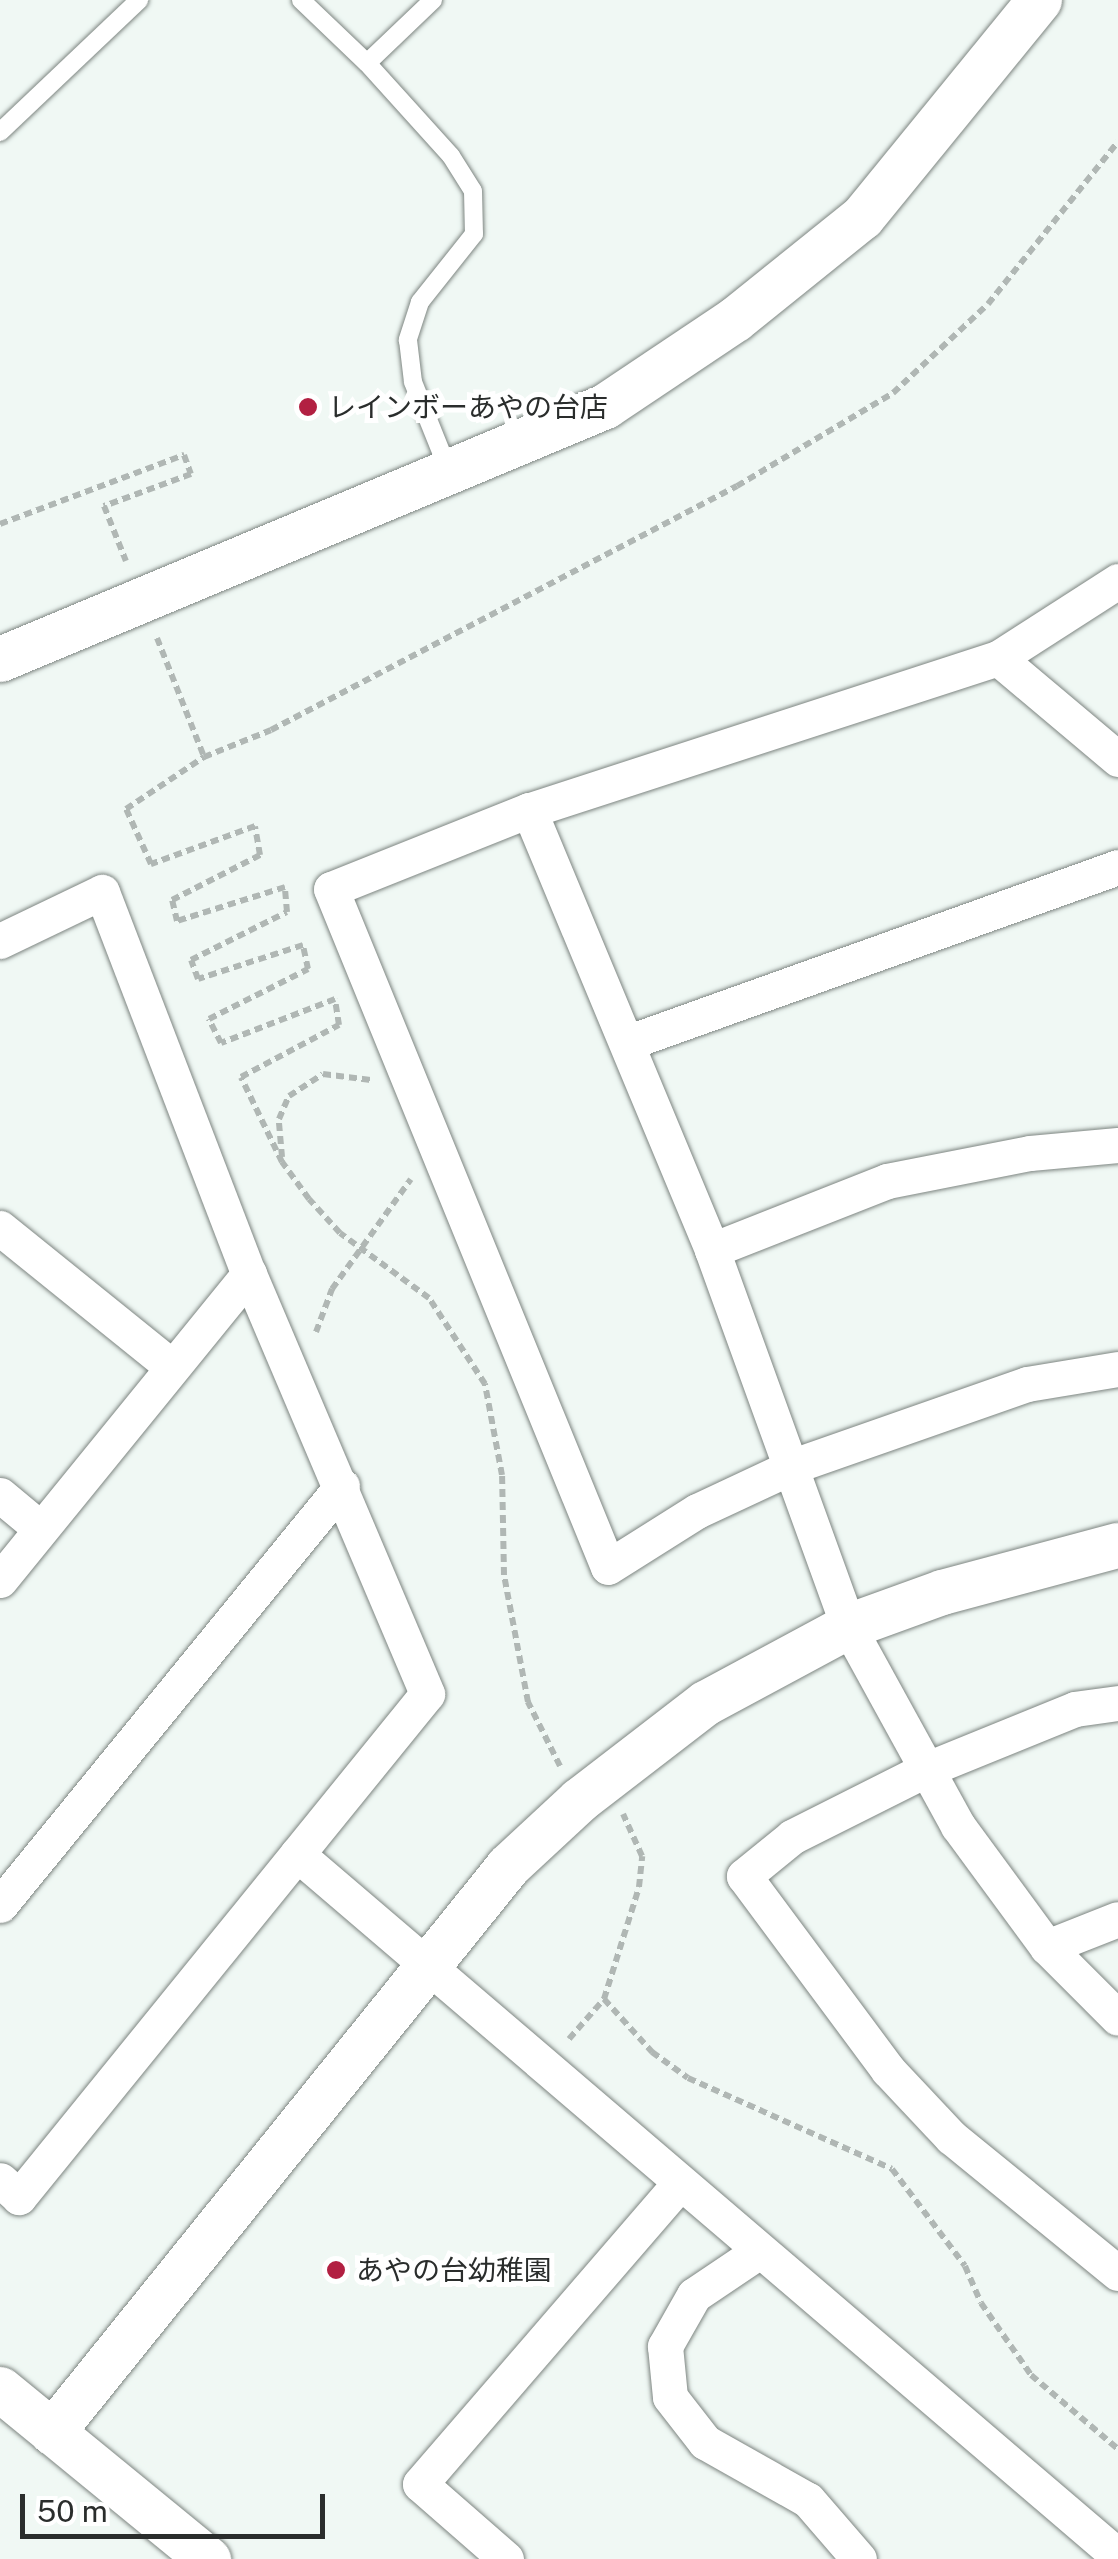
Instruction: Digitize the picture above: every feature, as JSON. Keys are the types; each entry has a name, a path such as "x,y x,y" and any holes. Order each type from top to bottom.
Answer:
{"street":[{"path":"0,659 605,406 749,308 862,217 1039,0"},
{"path":"1118,582 998,658 529,810 331,890 608,1567 697,1510 794,1466 1027,1384 1118,1369"},
{"path":"998,658 1118,759"},
{"path":"529,810 630,1042 712,1250 794,1466 848,1626 924,1770 1047,1947 1118,2018"},
{"path":"630,1042 1118,867"},
{"path":"0,941 102,892 249,1274 427,1694 19,2196 2,2185"},
{"path":"712,1250 888,1181 1030,1153 1118,1145"},
{"path":"0,1228 172,1367"},
{"path":"0,1580 249,1274"},
{"path":"0,1904 342,1486"},
{"path":"0,1495 41,1529"},
{"path":"52,2432 508,1866 591,1792 705,1703 848,1626 942,1592 1118,1545"},
{"path":"1118,1703 1076,1709 924,1770 792,1836 744,1876 888,2070 950,2137 1118,2274"},
{"path":"297,1854 430,1962 678,2185 1118,2558"},
{"path":"1047,1947 1118,1919"},
{"path":"506,2559 420,2484 678,2185"},
{"path":"758,2252 694,2296 666,2346 670,2398 705,2442 808,2500 859,2559"},
{"path":"0,2389 208,2559"}],"lane":[{"path":"0,132 139,0"},
{"path":"301,0 367,63 451,156 473,191 474,234 420,302 408,340 413,382 448,469"},
{"path":"367,63 433,0"}],"path":[{"path":"545,2066 604,1999 642,1856 528,1702 504,1575 502,1475 485,1384 429,1298 340,1233 282,1162 241,1077 338,1025 335,999 221,1043 210,1020 308,969 303,945 198,978 191,960 287,912 285,886 178,920 172,900 260,854 255,826 152,864 126,809 204,757 271,730 738,486 893,393 988,304 1118,142"},
{"path":"282,1162 280,1118 289,1096 303,1086 323,1074 345,1074 372,1080 382,1096"},
{"path":"314,1348 318,1317 414,1174"},
{"path":"604,1999 652,2052 688,2078 892,2169 965,2266 981,2303 1031,2375 1118,2449"}],"place":[{"name":"レインボーあやの台店","path":"308,407"},
{"name":"あやの台幼稚園","path":"336,2270"}]}
